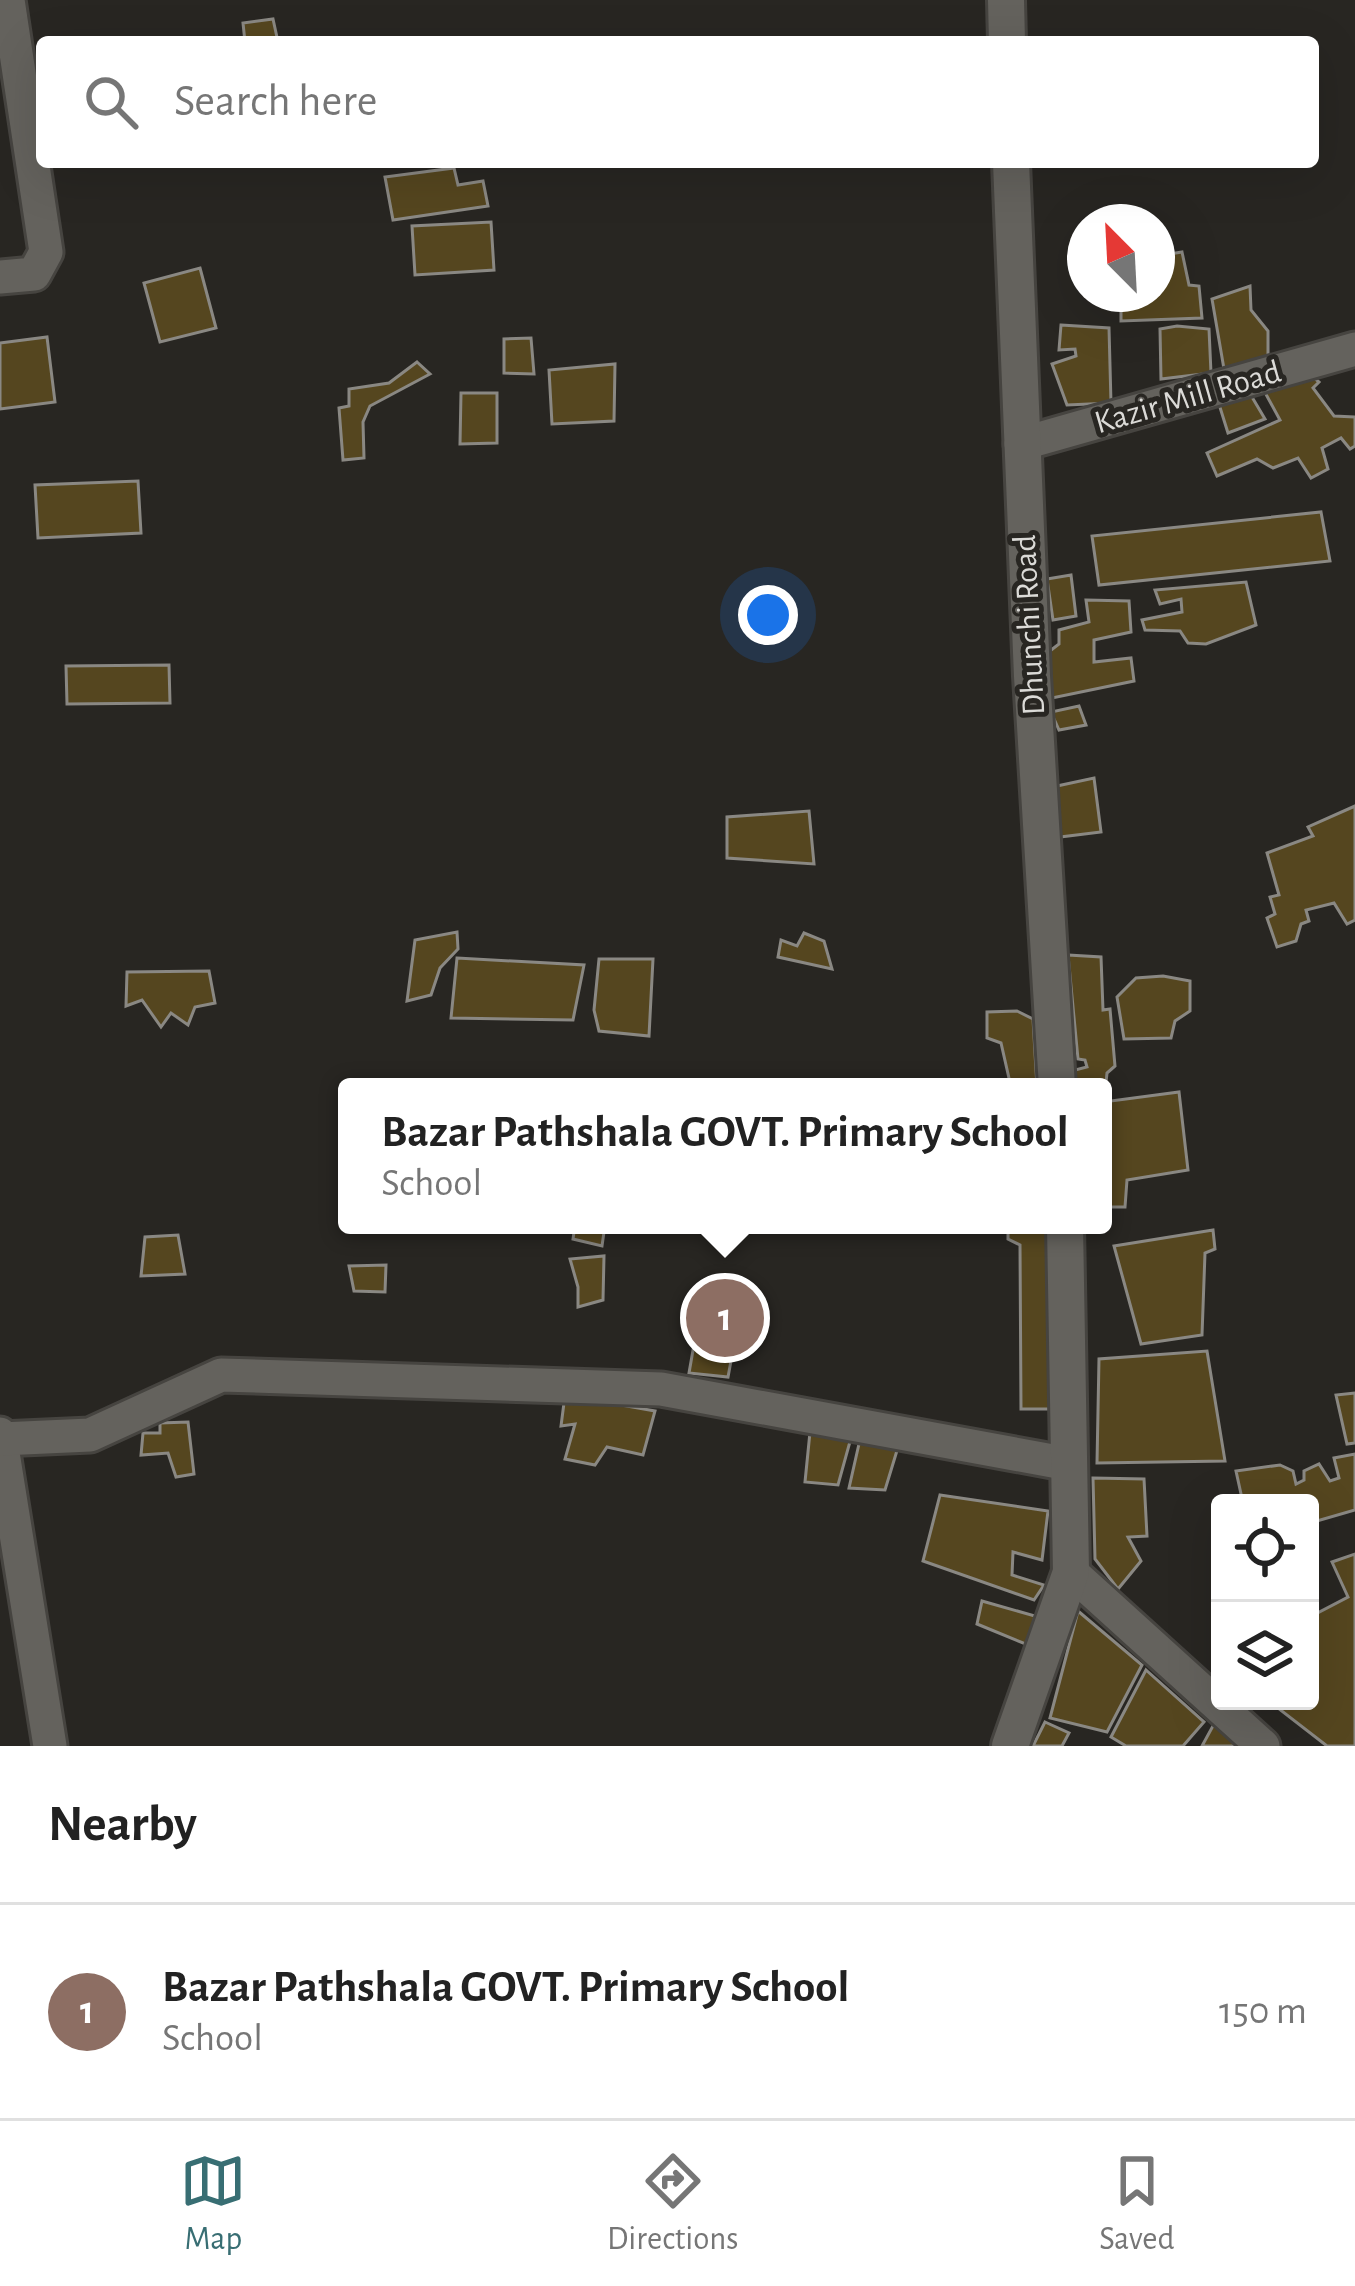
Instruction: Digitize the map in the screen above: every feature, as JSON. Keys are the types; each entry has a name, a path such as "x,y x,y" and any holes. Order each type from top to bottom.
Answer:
{"street":[{"path":"0,277 34,274 46,252 8,0"},
{"path":"1006,0 1007,36"},
{"name":"Dhunchi Road","path":"1011,168 1021,444 1056,1078"},
{"name":"Kazir Mill Road","path":"1021,444 1355,349"},
{"path":"1010,1746 1071,1572 1066,1234"},
{"path":"50,1746 0,1437 90,1435 221,1376 661,1389 1070,1464"},
{"path":"1071,1572 1263,1746"}],"building":[{"path":"273,19 277,36 244,36 243,23"},
{"path":"454,168 458,185 483,181 488,206 393,220 385,177"},
{"path":"491,222 494,270 415,275 412,226"},
{"path":"1182,252 1189,285 1199,286 1202,318 1121,321 1121,312 1175,312 1175,253"},
{"path":"200,268 216,328 160,342 144,283"},
{"path":"1250,286 1251,310 1268,331 1268,356 1224,369 1212,299"},
{"path":"1061,325 1109,328 1111,403 1067,405 1052,364 1076,356 1075,349 1059,350"},
{"path":"1160,329 1209,329 1211,373 1161,379"},
{"path":"47,337 55,402 0,409 0,343"},
{"path":"531,338 534,374 504,373 504,339"},
{"path":"417,362 430,374 370,406 363,422 364,458 343,460 339,408 349,406 349,389 389,383"},
{"path":"615,364 614,421 552,424 549,370"},
{"path":"1311,375 1319,382 1313,388 1334,416 1355,417 1355,446 1350,449 1341,438 1322,448 1328,469 1311,478 1298,458 1273,468 1257,459 1217,476 1207,453 1280,420 1262,387"},
{"path":"1249,392 1265,419 1228,433 1218,401"},
{"path":"461,393 497,393 497,443 460,444"},
{"path":"138,481 141,533 38,538 35,485"},
{"path":"1321,512 1330,561 1099,585 1092,536"},
{"path":"1071,575 1076,616 1053,620 1047,579"},
{"path":"1246,582 1256,625 1206,644 1188,643 1180,631 1145,630 1142,620 1182,612 1181,599 1160,604 1155,590"},
{"path":"1086,600 1129,601 1131,632 1094,640 1094,662 1131,658 1134,681 1052,698 1046,654 1059,644 1059,630 1089,622"},
{"path":"169,665 170,703 67,704 66,666"},
{"path":"1079,706 1086,725 1059,730 1051,712"},
{"path":"1094,778 1101,832 1060,837 1057,786"},
{"path":"1355,806 1355,920 1347,924 1334,903 1306,910 1309,921 1301,924 1296,941 1277,947 1267,918 1275,914 1270,897 1279,895 1267,853 1313,836 1308,827"},
{"path":"809,811 814,864 727,858 727,817"},
{"path":"457,932 458,949 440,968 431,995 407,1001 415,940"},
{"path":"804,933 824,941 832,969 778,957 781,940 797,946"},
{"path":"1068,955 1101,957 1103,1010 1110,1009 1115,1066 1106,1078 1073,1078 1071,1071 1087,1067 1085,1060 1078,1059"},
{"path":"457,958 584,965 573,1020 451,1018"},
{"path":"599,959 653,959 649,1036 599,1031 594,1010"},
{"path":"209,971 215,1003 195,1007 188,1025 171,1013 161,1027 142,1000 126,1006 127,972"},
{"path":"1136,978 1190,981 1190,1011 1175,1021 1171,1038 1124,1039 1117,997"},
{"path":"1017,1011 1033,1019 1036,1078 1009,1078 1001,1043 987,1038 987,1012"},
{"path":"1179,1092 1188,1170 1127,1180 1125,1207 1112,1207 1112,1101"},
{"path":"1213,1230 1215,1249 1205,1253 1202,1335 1141,1344 1114,1246"},
{"path":"574,1234 604,1234 602,1246 573,1239"},
{"path":"1008,1234 1049,1234 1052,1409 1021,1409 1020,1245 1008,1239"},
{"path":"178,1235 185,1274 141,1276 145,1237"},
{"path":"604,1256 603,1300 578,1307 570,1259"},
{"path":"386,1265 385,1292 354,1291 349,1266"},
{"path":"745,1285 728,1377 689,1373 704,1288"},
{"path":"1207,1351 1225,1461 1097,1463 1099,1359"},
{"path":"1355,1393 1355,1443 1347,1444 1336,1395"},
{"path":"565,1395 655,1411 643,1455 607,1447 595,1465 565,1459 575,1424 561,1426"},
{"path":"188,1422 194,1474 176,1477 168,1453 141,1455 143,1433 160,1433 160,1423"},
{"path":"810,1432 851,1438 838,1485 805,1482"},
{"path":"861,1435 899,1444 885,1490 849,1488"},
{"path":"1355,1454 1355,1510 1319,1520 1319,1494 1241,1494 1236,1471 1280,1465 1293,1471 1296,1484 1304,1480 1304,1471 1319,1464 1330,1481 1339,1478 1334,1458"},
{"path":"1093,1478 1144,1479 1147,1536 1128,1537 1141,1561 1118,1589 1095,1559"},
{"path":"940,1495 1048,1511 1042,1560 1013,1552 1012,1575 1044,1585 1034,1600 923,1561"},
{"path":"1355,1554 1355,1746 1327,1746 1281,1710 1319,1710 1319,1612 1348,1597 1332,1562"},
{"path":"982,1601 1035,1616 1028,1645 977,1624"},
{"path":"1078,1611 1142,1665 1107,1732 1050,1718"},
{"path":"1146,1670 1204,1722 1183,1746 1126,1746 1111,1737"},
{"path":"1045,1722 1069,1733 1062,1746 1033,1746"},
{"path":"1214,1724 1251,1746 1202,1746"}],"place":[{"name":"Bazar Pathshala GOVT. Primary School","path":"725,1318"}]}
